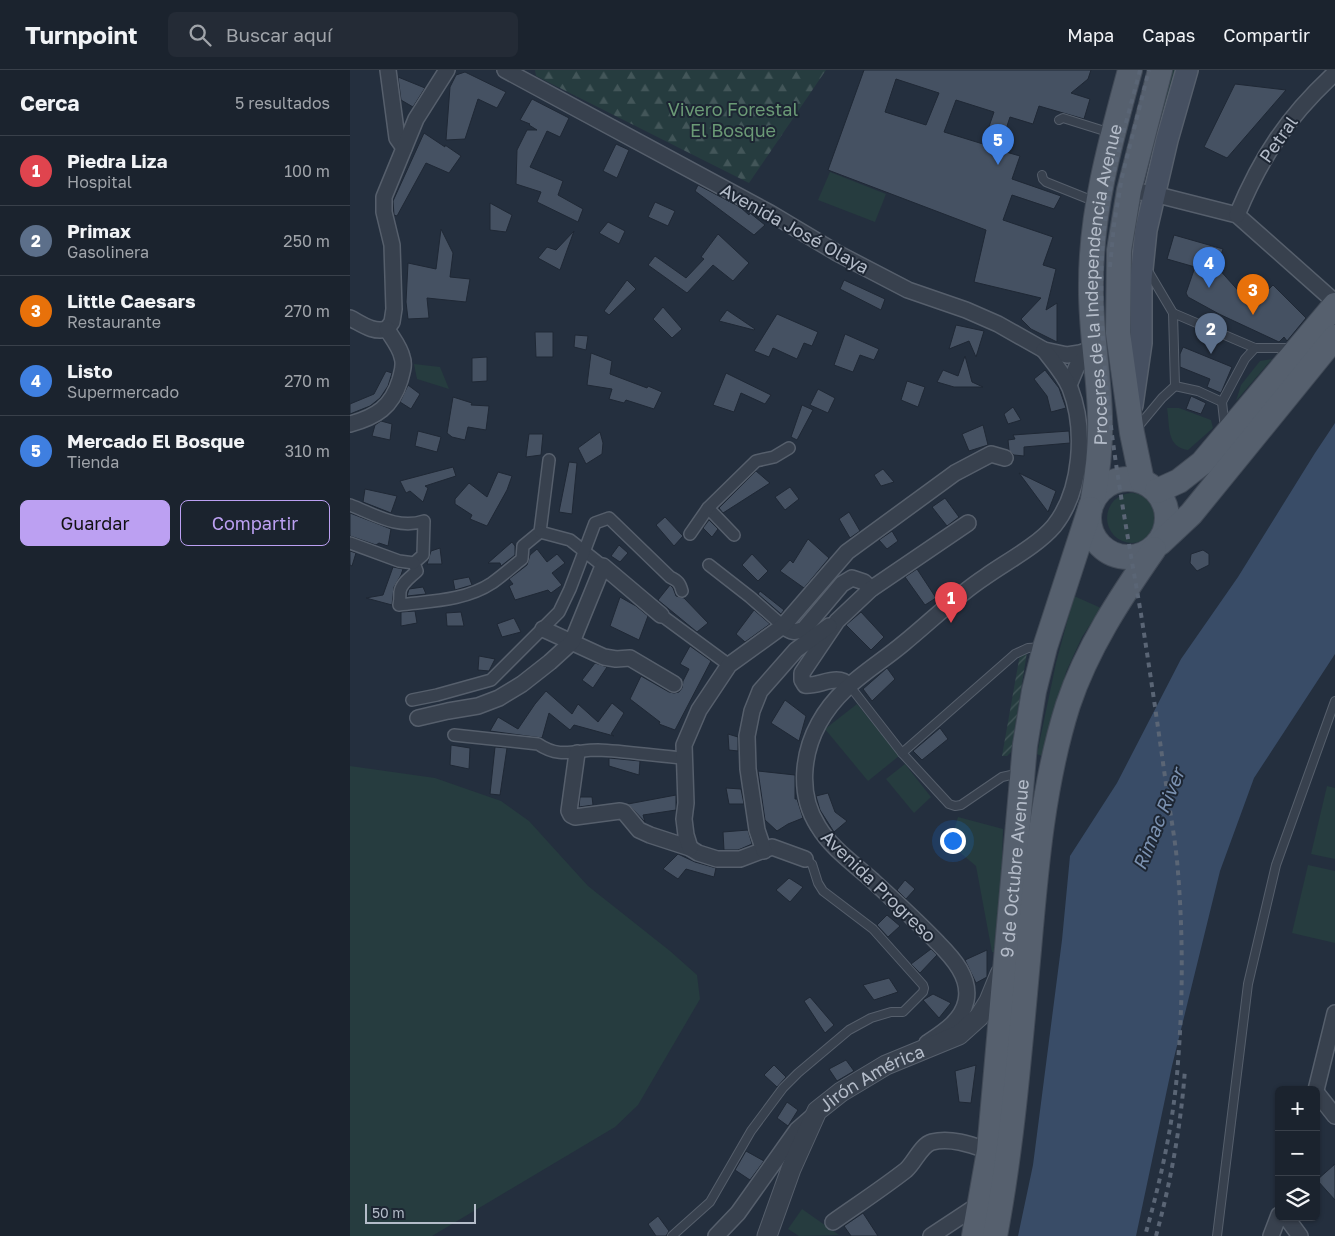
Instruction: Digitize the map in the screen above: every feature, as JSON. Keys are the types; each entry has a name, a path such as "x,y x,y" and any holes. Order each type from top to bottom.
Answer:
{"main road":[{"name":"Proceres de la Independencia Avenue","path":"1092,504 1099,460 1100,429 1090,284 1093,234 1113,134 1130,70"},
{"name":"Proceres de la Independencia Avenue","path":"1149,486 1131,425 1118,333 1119,250 1129,190 1160,70"},
{"name":"Proceres de la Independencia Avenue","path":"1131,425 1141,343 1142,260 1146,230 1167,140 1187,70"},
{"path":"1149,486 1179,481 1202,463 1335,303"},
{"path":"1157,546 1165,533 1168,511 1164,501 1149,486 1131,479 1120,480 1100,490 1092,504 1089,521 1092,533 1098,544 1107,552 1118,557 1131,558 1143,555 1157,546 1191,514 1335,337"},
{"name":"9 de Octubre Avenue","path":"974,1236 989,1151 1022,772 1034,691 1045,647 1092,504"},
{"name":"9 de Octubre Avenue","path":"996,1236 1013,1119 1036,862 1055,751 1069,703 1085,663 1106,621 1157,546"}],"street":[{"path":"388,70 397,138 404,148"},
{"path":"387,329 393,318 392,253 391,238 385,221 384,197 416,119 447,70"},
{"name":"Avenida José Olaya","path":"506,70 770,213 864,268 908,290 966,310 998,324 1044,350 1067,355 1094,348"},
{"name":"Petral","path":"1236,215 1251,181 1269,149 1290,119 1335,73"},
{"path":"1129,190 1154,194 1236,215 1335,303"},
{"path":"350,318 367,328 387,329"},
{"path":"350,424 366,420 379,412 388,404 397,391 404,367 402,356 387,329"},
{"path":"1069,386 1077,366 1094,348"},
{"name":"Avenida Progreso","path":"911,1056 953,1024 966,1003 967,991 955,961 913,917 834,846 818,827 806,801 805,766 811,741 820,722 848,685 901,645 974,584 1031,545 1053,527 1070,497 1076,478 1079,446 1078,418 1069,386 1044,350"},
{"path":"690,534 708,508 756,461 774,457 789,448"},
{"path":"690,848 684,819 686,802 684,745 699,710 729,665 783,626 847,552 955,473 991,454 1005,458"},
{"path":"414,564 417,571 400,590 399,605 456,597 492,583 522,559 523,546 540,532 549,460"},
{"path":"350,505 379,518 397,522 414,524 424,521 423,555 414,564"},
{"path":"708,508 734,535"},
{"path":"412,700 491,680 558,612 570,589 595,523 608,518 670,578 677,580 681,585 682,591"},
{"path":"764,851 757,830 748,769 747,736 752,711 760,691 796,650 837,621 871,589 968,522"},
{"path":"540,532 570,540 604,566 661,615 729,665"},
{"path":"350,543 399,561 414,564"},
{"path":"709,565 791,632 798,632 804,629 842,584 852,578 864,582 871,589"},
{"path":"418,718 478,706 499,698 522,684 572,642 604,566"},
{"path":"837,621 802,673 802,680 805,685 811,686 840,680 845,681 848,685"},
{"path":"543,629 604,657 616,659 630,658 674,684"},
{"path":"454,735 538,744 548,750 577,753 597,750 683,758"},
{"path":"577,753 569,811 575,817 624,812 639,830 717,859 740,859 772,847 805,859"},
{"name":"Jirón América","path":"767,1236 791,1169 817,1112 841,1092 886,1065 959,1035 978,1017 989,1001 1008,950"},
{"path":"1317,1086 1335,1013"},
{"path":"1320,1096 1335,1116"},
{"path":"716,1236 738,1212 798,1130 817,1112"},
{"path":"833,1222 907,1169 930,1142 968,1143 989,1151"},
{"path":"931,1236 981,1203"},
{"path":"1271,1236 1276,1221"},
{"path":"1289,1221 1300,1236"}],"lane":[{"path":"1059,120 1063,118 1113,134"},
{"path":"1042,175 1046,182 1098,202"},
{"path":"1131,425 1175,386 1173,313 1142,260"},
{"path":"1173,313 1255,348 1298,348"},
{"path":"1225,434 1222,402 1245,360 1255,348"},
{"path":"1175,386 1198,391 1222,402"},
{"path":"902,753 1015,654 1028,648 1045,647"},
{"path":"848,685 902,753 949,804 961,805 1002,777 1022,772"},
{"path":"1217,1236 1248,984 1276,865 1335,701"},
{"path":"672,1236 710,1202 751,1131 788,1083 849,1030 871,1018 891,1012 903,1012 923,992 924,988 903,960 873,929 823,891 818,883 812,864 805,859"}],"green space":[{"name":"Vivero Forestal El Bosque","path":"535,70 826,70 749,183 536,76"},
{"path":"1168,70 1177,70 1153,160 1148,157"},
{"path":"830,172 886,194 875,222 818,200"},
{"path":"1272,359 1236,401 1241,385 1260,361"},
{"path":"414,364 440,367 449,389 417,379"},
{"path":"1167,408 1179,408 1211,420 1213,428 1188,450 1181,448 1176,445 1170,435"},
{"path":"1137,493 1150,500 1156,508 1156,528 1150,536 1142,542 1127,543 1114,536 1108,528 1107,513 1114,500 1122,494"},
{"path":"1074,596 1101,608 1082,637 1066,672 1046,758 1037,754 1056,663"},
{"path":"1027,652 1011,752 1007,756 1002,756 1020,654"},
{"path":"857,704 899,756 868,781 825,729"},
{"path":"905,764 931,797 914,813 886,779"},
{"path":"350,766 435,778 501,801 529,821 588,886 670,951 697,975 700,999 638,1105 615,1127 432,1236 350,1236"},
{"path":"1327,786 1335,788 1335,859 1311,854"},
{"path":"958,817 1003,829 999,953 992,952 976,866 950,844"},
{"path":"1308,865 1335,871 1335,943 1292,933"},
{"path":"802,1209 839,1235 799,1236 788,1229"}],"water":[{"name":"Rimac River","path":"1335,423 1335,654 1254,778 1220,871 1172,1066 1136,1236 1018,1236 1033,1165 1062,940 1070,856 1117,783 1181,659 1238,577"}],"building":[{"path":"864,70 1091,70 1088,79 1071,93 1090,99 1084,119 1039,106 1033,124 1010,117 999,150 1020,156 1012,179 1061,196 1054,209 1012,195 1003,220 1053,237 1043,265 1056,269 1046,310 1057,303 1057,342 1031,329 1021,319 1041,298 974,282 986,230 828,170","holes":["896,79 939,93 926,125 885,112","956,100 994,112 983,144 944,132"]},
{"path":"465,72 506,92 497,108 478,99 465,139 446,140 450,87 456,75"},
{"path":"398,77 425,88 413,107 401,100"},
{"path":"1235,84 1286,90 1227,158 1204,147"},
{"path":"532,99 569,118 560,137 547,131 530,167 563,181 558,195 583,209 578,222 537,202 541,192 516,184 517,150 527,130 537,130 530,124 520,120"},
{"path":"424,133 461,156 449,173 426,163 397,216 394,215 393,201"},
{"path":"616,144 629,150 617,178 603,171"},
{"path":"698,185 740,207 765,225 754,235 695,191"},
{"path":"655,202 675,211 668,226 648,217"},
{"path":"490,203 512,215 506,232 490,230"},
{"path":"608,222 625,231 619,244 599,233"},
{"path":"441,229 453,253 450,277 470,279 466,302 427,298 429,318 408,319 406,302 408,263 436,269"},
{"path":"574,231 560,270 538,258 547,247 556,250"},
{"path":"718,234 749,263 733,281 713,265 687,293 648,265 655,256 686,278 704,259 701,257"},
{"path":"1174,235 1223,249 1217,267 1252,306 1273,285 1306,318 1287,341 1284,337 1279,342 1188,297 1186,293 1195,267 1167,259"},
{"path":"627,280 636,289 609,315 604,311"},
{"path":"844,280 885,299 881,310 840,289"},
{"path":"663,307 682,329 672,338 653,319"},
{"path":"727,310 755,329 719,321"},
{"path":"777,314 818,332 812,346 804,343 797,359 773,348 769,357 754,351"},
{"path":"956,325 984,331 976,357 969,341 949,349"},
{"path":"535,332 553,332 553,357 536,357"},
{"path":"845,334 879,349 874,360 860,355 853,372 834,365"},
{"path":"575,335 588,336 586,350 574,347"},
{"path":"1183,347 1232,367 1221,393 1207,387 1210,379 1180,367 1180,354"},
{"path":"591,353 612,361 610,374 662,392 654,409 626,400 624,403 609,399 612,389 587,385"},
{"path":"965,356 972,382 983,387 954,387 937,382 943,370 958,376"},
{"path":"487,357 487,381 472,382 472,358"},
{"path":"1045,370 1059,388 1066,408 1051,412 1047,396 1034,379"},
{"path":"386,371 392,373 388,386 380,398 370,406 350,414 350,404 374,394"},
{"path":"726,373 771,395 765,404 741,393 734,412 713,405"},
{"path":"907,381 925,387 918,407 901,400"},
{"path":"408,385 420,394 411,409 400,402"},
{"path":"818,389 835,398 828,413 810,405"},
{"path":"1191,396 1206,403 1201,414 1186,409"},
{"path":"453,397 472,403 471,405 489,406 486,430 468,427 465,440 452,437 447,433"},
{"path":"802,405 813,410 797,440 791,437"},
{"path":"1013,407 1021,420 1008,424 1004,414"},
{"path":"381,421 392,424 390,440 372,436 375,425"},
{"path":"983,425 988,445 969,451 962,434"},
{"path":"418,431 441,437 437,452 415,446"},
{"path":"1069,431 1070,443 1024,447 1024,456 1014,455 1009,450 1008,440 1015,439 1013,435"},
{"path":"600,432 603,443 602,454 586,464 578,448"},
{"path":"529,434 543,434 541,455 526,457"},
{"path":"569,462 577,463 572,514 559,512"},
{"path":"453,467 456,476 425,486 428,488 423,502 410,491 406,493 400,481"},
{"path":"883,469 894,482 881,486 874,475"},
{"path":"756,471 770,483 723,513 719,508"},
{"path":"498,472 512,476 507,490 487,526 470,519 472,515 455,504 455,499 469,483 487,497"},
{"path":"1019,473 1056,491 1048,512"},
{"path":"790,487 799,499 785,510 775,497"},
{"path":"365,489 397,496 391,513 363,502"},
{"path":"945,498 959,517 947,526 932,507"},
{"path":"849,512 860,531 850,538 839,519"},
{"path":"350,513 391,529 388,546 379,543 376,545 350,536"},
{"path":"665,517 683,536 674,546 656,525"},
{"path":"709,520 718,529 712,537 703,528"},
{"path":"892,531 898,541 887,549 879,540"},
{"path":"808,539 829,558 804,588 780,571 790,560 793,563"},
{"path":"512,542 515,546 515,555 501,566 500,563 488,563"},
{"path":"619,545 628,553 620,562 611,556"},
{"path":"440,548 442,564 427,564 431,551"},
{"path":"537,549 547,562 557,554 565,563 552,573 562,585 551,593 548,590 515,600 509,586 513,584 509,579 527,565 530,555"},
{"path":"1203,550 1209,554 1209,565 1197,571 1190,563 1191,554"},
{"path":"350,551 356,553 352,566 350,565"},
{"path":"752,554 768,571 758,581 742,565"},
{"path":"393,567 403,569 394,587 392,605 366,598 383,595"},
{"path":"917,569 936,598 925,605 905,577"},
{"path":"469,577 472,585 455,590 453,580"},
{"path":"670,585 676,596 684,598 708,623 697,632 658,600"},
{"path":"423,587 426,594 407,596 409,589"},
{"path":"760,591 784,610 781,614 758,594"},
{"path":"620,597 636,606 648,616 639,640 610,626"},
{"path":"754,610 770,624 745,642 736,634"},
{"path":"415,611 417,623 401,626 401,612"},
{"path":"461,612 464,626 447,626 446,613"},
{"path":"861,612 884,637 871,650 846,625"},
{"path":"514,618 521,632 502,637 497,624"},
{"path":"690,646 711,661 675,730 659,724 660,722 630,699 641,676 669,692 679,692 689,669 680,664"},
{"path":"479,656 495,659 489,671 478,670"},
{"path":"595,663 607,667 593,688 582,680"},
{"path":"887,668 895,679 872,701 863,689"},
{"path":"546,691 572,714 578,704 598,722 612,703 624,713 611,734 614,736 574,725 570,730 549,713 542,738 490,731 498,717 518,729"},
{"path":"785,700 806,716 799,741 771,723"},
{"path":"940,728 948,739 922,760 913,751"},
{"path":"728,734 738,737 738,751 729,750"},
{"path":"451,745 470,748 469,769 450,765"},
{"path":"495,747 507,748 500,795 490,794"},
{"path":"609,758 640,761 639,775 609,766"},
{"path":"758,771 795,775 795,799 797,799 803,818 777,831 765,820"},
{"path":"726,788 741,789 744,804 729,804"},
{"path":"828,793 835,812 847,821 834,832 820,810 816,796"},
{"path":"676,795 676,810 643,815 645,822 628,804"},
{"path":"580,797 592,797 593,805 579,807"},
{"path":"748,830 752,844 738,850 724,850 723,832"},
{"path":"678,854 695,862 716,868 714,877 686,869 678,879 663,869"},
{"path":"789,878 803,887 790,902 776,890"},
{"path":"905,880 915,889 906,899 897,890"},
{"path":"887,915 900,926 888,937 877,925"},
{"path":"931,949 937,955 920,973 911,964"},
{"path":"987,950 987,977 976,983 965,960"},
{"path":"889,978 898,992 874,1000 863,985"},
{"path":"933,994 951,1003 939,1018 923,1000"},
{"path":"810,997 834,1025 825,1033 804,1001"},
{"path":"846,1060 854,1071 837,1081 829,1069"},
{"path":"774,1065 786,1077 777,1087 764,1075"},
{"path":"976,1065 971,1103 959,1102 955,1071"},
{"path":"787,1102 798,1110 788,1126 777,1118"},
{"path":"746,1151 764,1161 750,1180 735,1170"},
{"path":"1335,1164 1335,1200 1320,1183 1320,1177"},
{"path":"863,1213 878,1236 851,1236 844,1226"},
{"path":"658,1216 669,1231 666,1236 656,1236 648,1224"}],"railway":[{"path":"1140,70 1116,162 1107,208 1102,255 1101,300 1103,346 1112,436 1174,839 1181,919 1182,991 1176,1084 1166,1150 1145,1236"},
{"path":"1110,267 1114,225 1122,177 1149,70"},
{"path":"1156,1236 1175,1153 1185,1069"}],"place":[{"name":"Mercado El Bosque","path":"998,165"},
{"name":"Listo","path":"1209,288"},
{"name":"Little Caesars","path":"1253,315"},
{"name":"Primax","path":"1211,354"},
{"name":"Piedra Liza","path":"951,623"}]}
